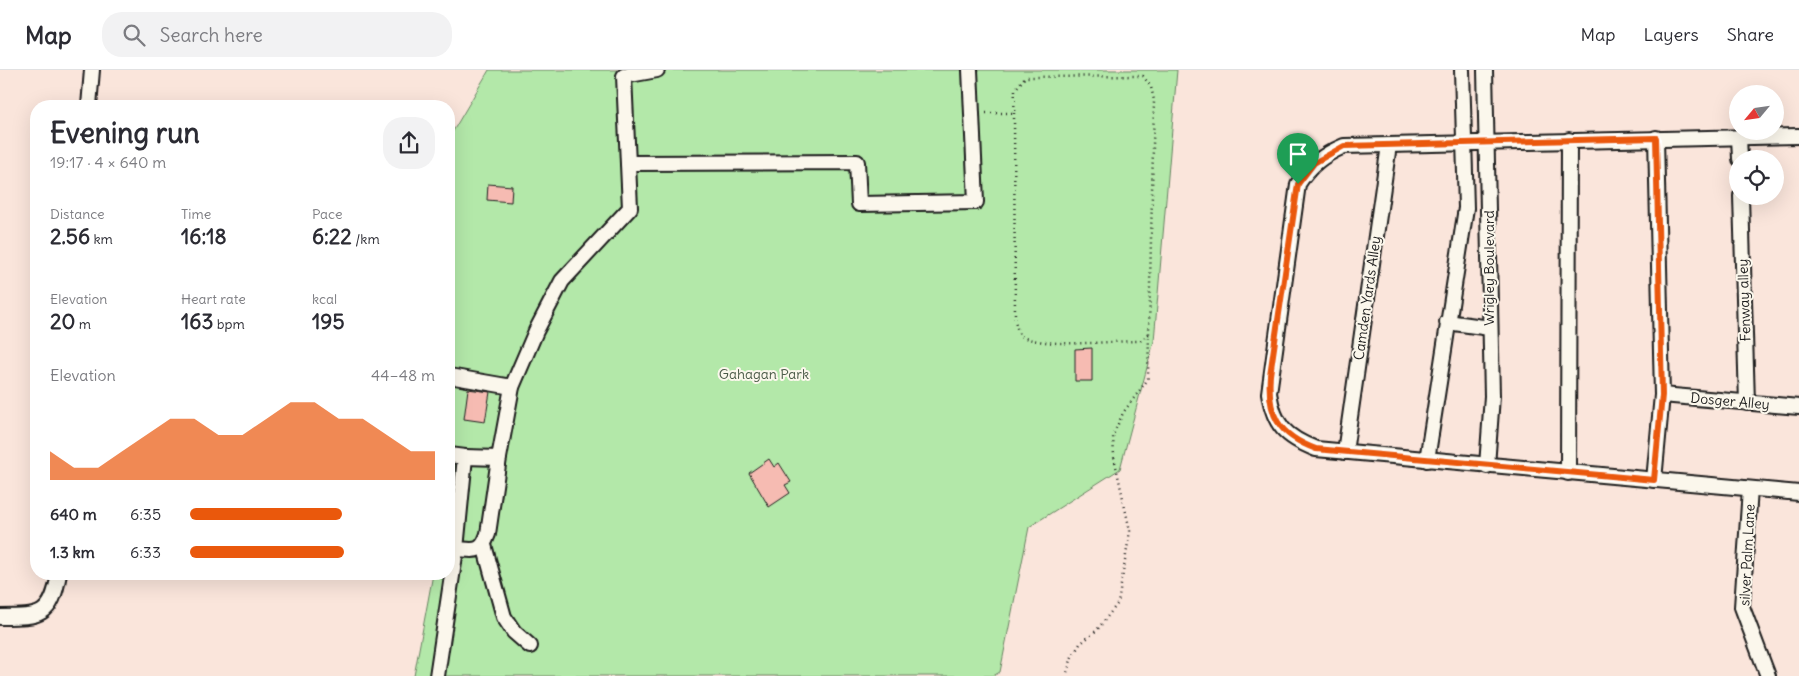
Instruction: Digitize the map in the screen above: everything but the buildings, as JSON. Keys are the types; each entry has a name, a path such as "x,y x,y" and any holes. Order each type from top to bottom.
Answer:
{"street":[{"path":"90,100 92,70"},
{"path":"530,646 514,632 504,617 484,546 488,534 512,387 536,331 562,281 630,208 624,76 657,70"},
{"path":"628,163 857,162 859,204 976,202 970,70"},
{"name":"Wrigley Boulevard","path":"1427,460 1466,208 1462,70"},
{"name":"Wrigley Boulevard","path":"1485,70 1492,396 1488,466"},
{"path":"1784,136 1799,136"},
{"path":"1729,137 1344,146 1314,163 1298,184 1271,366 1269,393 1272,410 1279,425 1301,443 1316,449 1799,493"},
{"path":"1654,480 1662,395 1656,138"},
{"path":"1568,473 1570,140"},
{"name":"Camden Yards Alley","path":"1345,452 1389,145"},
{"name":"Fenway alley","path":"1741,205 1747,403"},
{"path":"1447,322 1490,328"},
{"path":"455,377 512,387"},
{"name":"Dosger Alley","path":"1662,395 1799,407"},
{"path":"455,456 499,458"},
{"path":"455,556 465,457"},
{"name":"silver Palm Lane","path":"1750,489 1742,607 1768,676"},
{"path":"456,549 477,551 484,546"},
{"path":"0,617 29,617 46,610 55,595 58,580"},
{"path":"437,676 451,580"}],"path":[{"path":"1066,676 1072,657 1080,644 1097,630 1118,603 1130,531 1114,457 1114,435 1123,413 1148,379 1149,334 1154,100 1148,80 1143,76 1025,77 1015,90 1014,114 1015,321 1019,335 1027,340 1053,342 1140,340 1149,334"},
{"path":"972,112 1014,114"}],"green space":[{"name":"Gahagan Park","path":"489,70 1177,70 1154,341 1120,469 1029,527 1000,672 993,676 414,676 432,580 455,580 455,128"}],"route":[{"path":"1656,138 1662,395 1654,480 1316,449 1290,436 1279,425 1272,410 1269,393 1298,184 1314,163 1328,153 1344,146 1656,138"}]}
